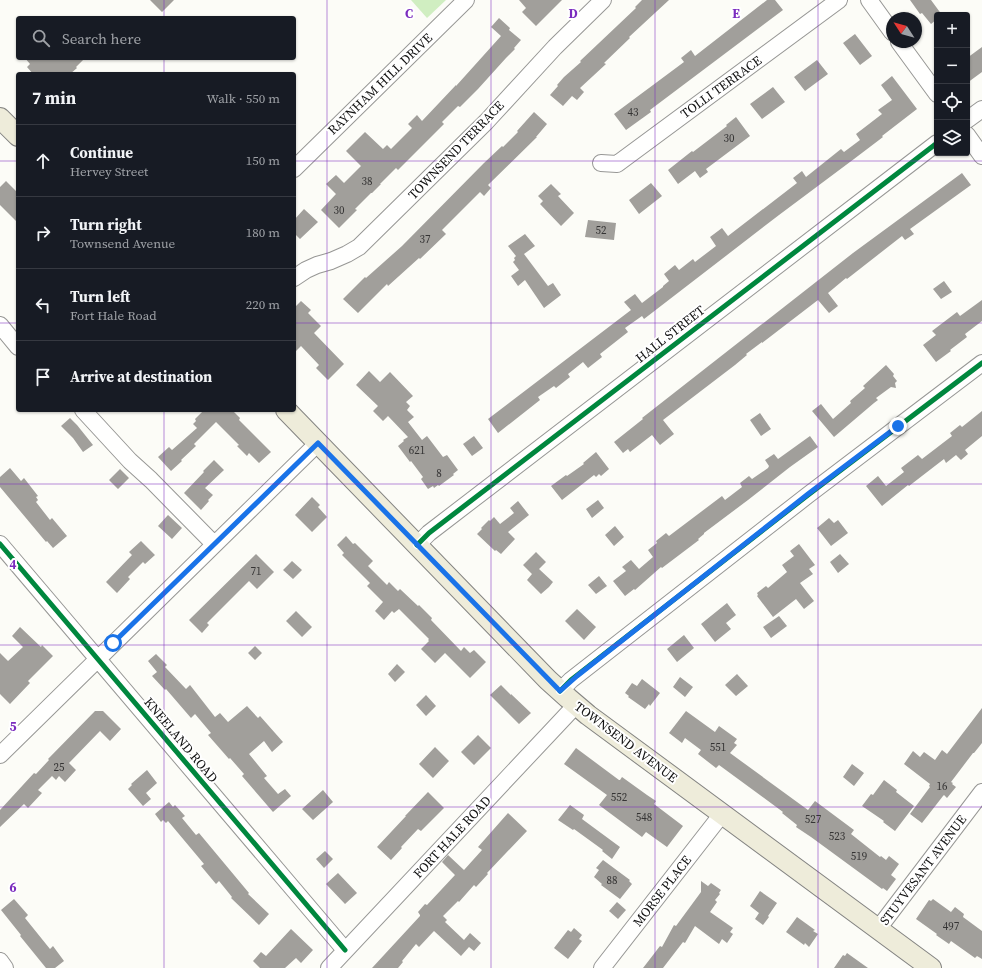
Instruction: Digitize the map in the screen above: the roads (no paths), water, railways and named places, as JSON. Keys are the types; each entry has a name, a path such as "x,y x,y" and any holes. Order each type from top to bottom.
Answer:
{"main road":[{"path":"0,118 16,134"},
{"name":"TOWNSEND AVENUE","path":"288,412 560,691 576,705 931,968"}],"street":[{"name":"RAYNHAM HILL DRIVE","path":"296,167 466,0"},
{"name":"TOWNSEND TERRACE","path":"296,277 317,264 347,254 359,247 486,122 555,47 603,0"},
{"name":"TOLLI TERRACE","path":"601,163 616,164 839,0"},
{"path":"869,0 886,24"},
{"path":"903,48 934,90"},
{"path":"970,118 982,109"},
{"path":"970,139 982,156"},
{"name":"HALL STREET","path":"417,545 442,523 934,144"},
{"path":"0,325 16,345"},
{"path":"560,691 808,494 982,363"},
{"path":"85,412 130,461 151,480 214,544"},
{"path":"0,756 318,443"},
{"name":"KNEELAND ROAD","path":"0,544 345,950"},
{"name":"FORT HALE ROAD","path":"329,968 576,705"},
{"name":"STUYVESANT AVENUE","path":"878,929 982,792"},
{"name":"MORSE PLACE","path":"602,968 722,814"},
{"path":"0,961 5,968"}]}
